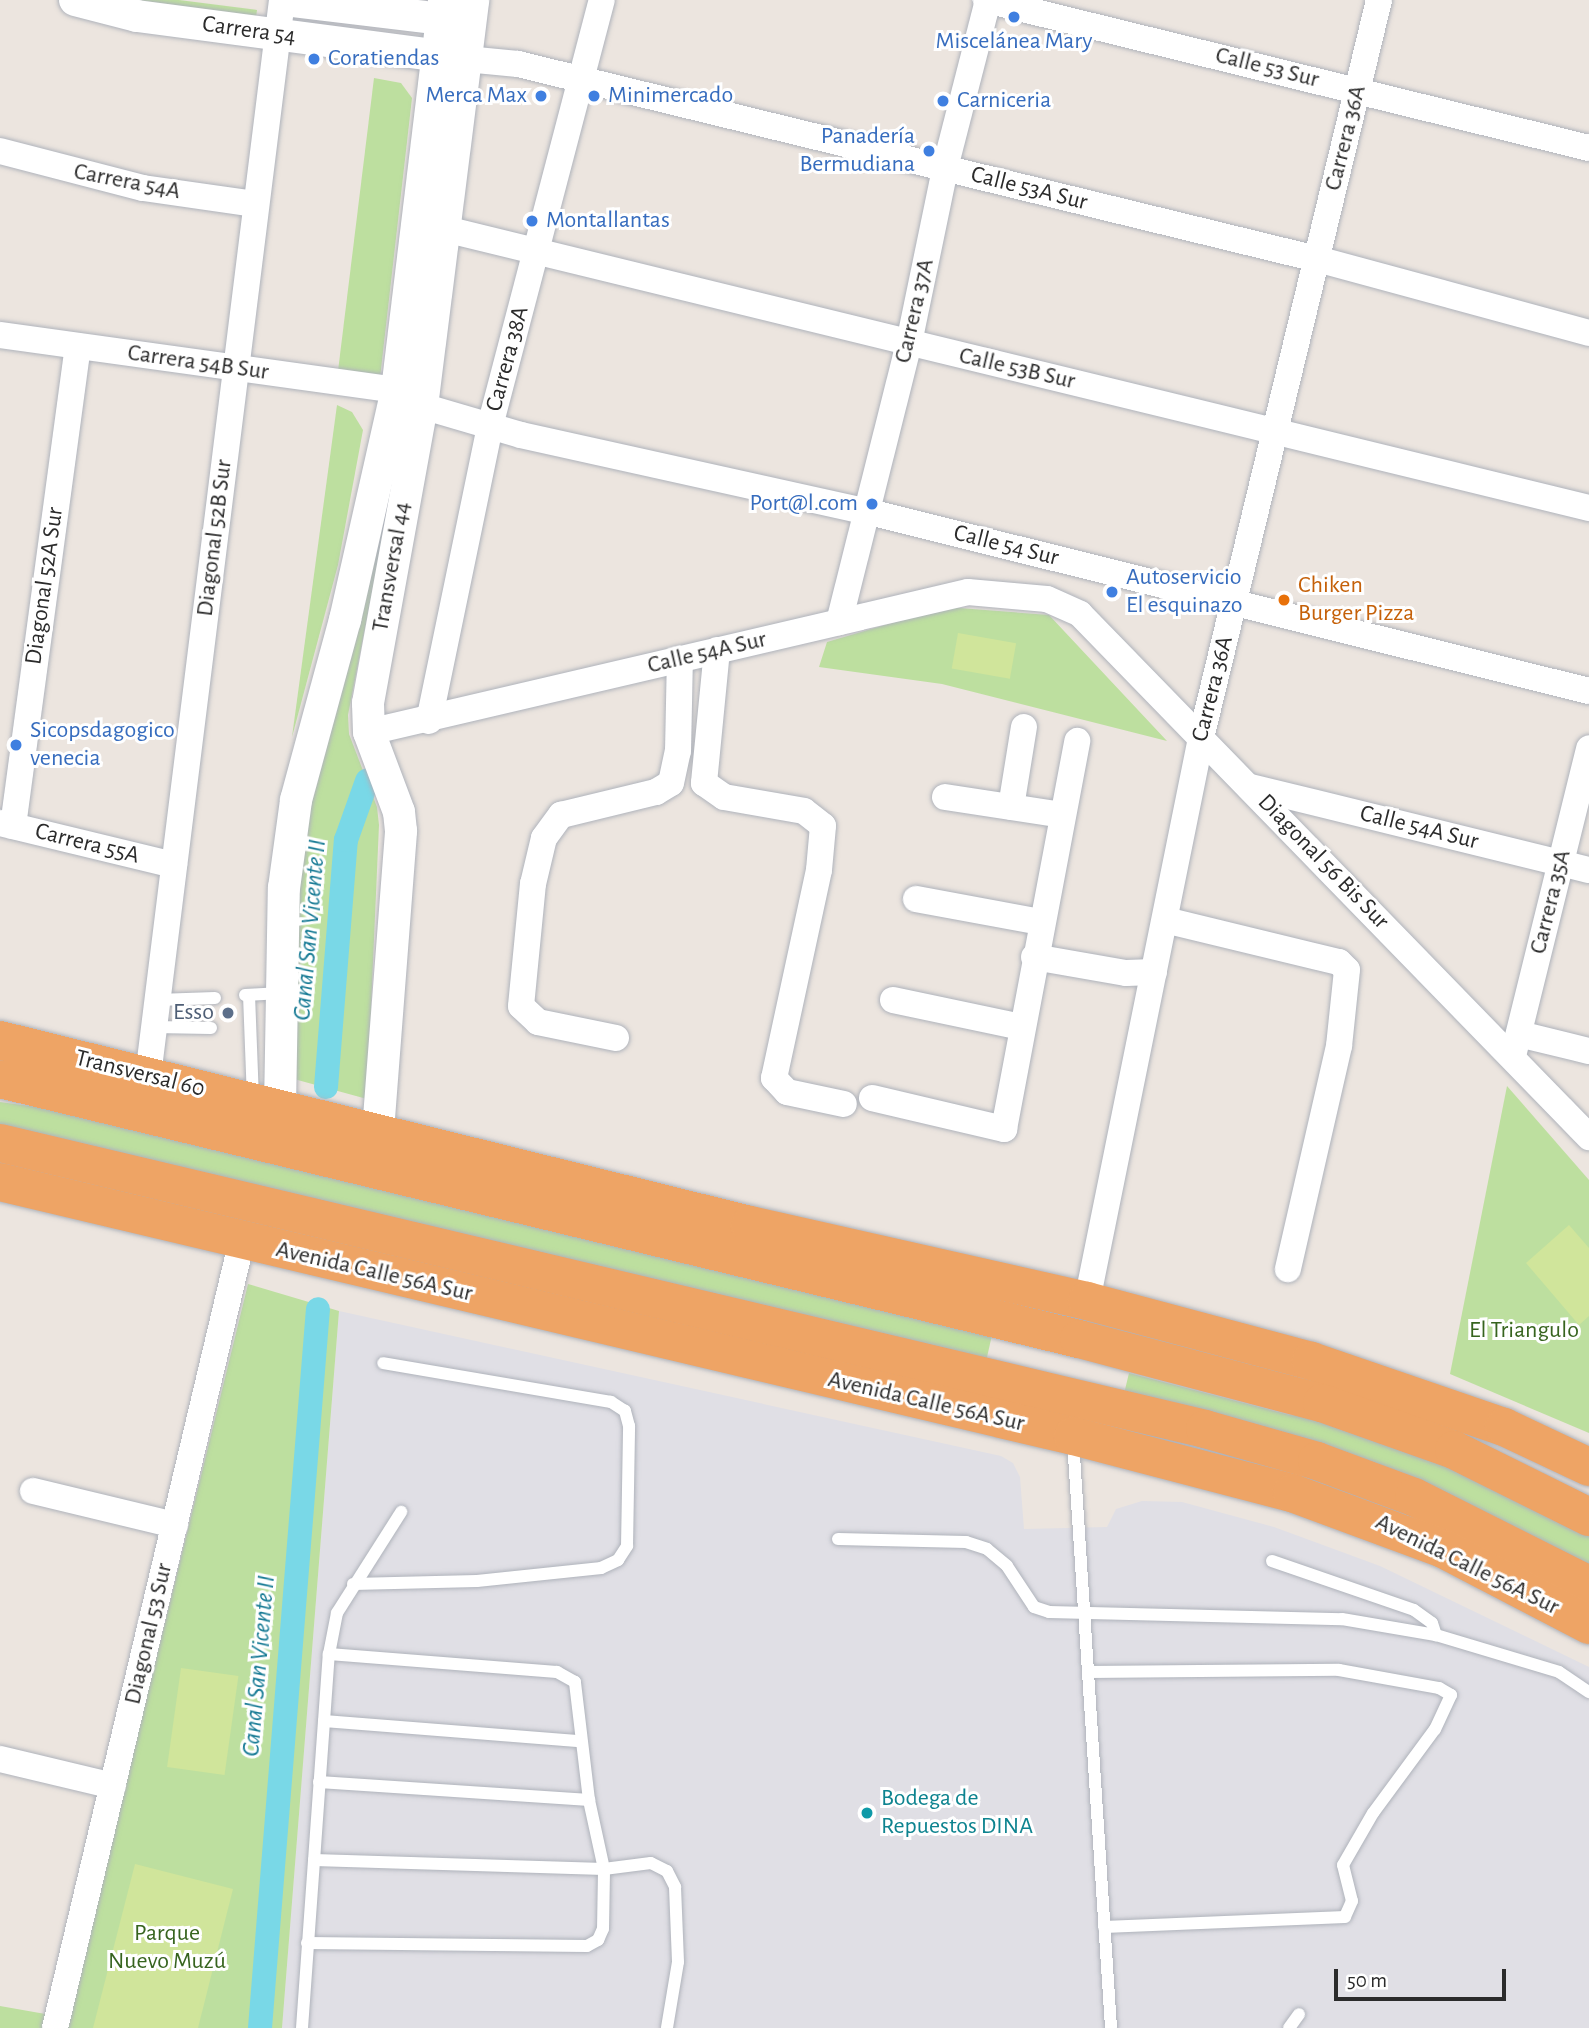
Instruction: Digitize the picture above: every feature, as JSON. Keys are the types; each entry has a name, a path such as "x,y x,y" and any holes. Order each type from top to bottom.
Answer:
{"highway":[{"path":"11,1043 111,1106"},
{"name":"Transversal 60","path":"11,1043 149,1076 268,1118"},
{"name":"Transversal 60","path":"0,1079 111,1106 268,1118"},
{"path":"268,1118 378,1131 751,1225 1087,1301 1393,1386 1504,1427 1589,1467"},
{"path":"268,1118 645,1234 1322,1403 1394,1425 1493,1469 1589,1517"},
{"path":"0,1143 116,1170"},
{"path":"0,1180 116,1170"},
{"name":"Avenida Calle 56A Sur","path":"116,1170 1191,1426 1317,1461 1415,1497 1589,1585"},
{"path":"0,1180 242,1240"},
{"path":"645,1234 751,1225"},
{"name":"Avenida Calle 56A Sur","path":"242,1240 1073,1436 1292,1493 1383,1523 1443,1549 1589,1625"},
{"path":"669,1302 788,1369"},
{"path":"1393,1386 1493,1469"}],"street":[{"name":"Carrera 54","path":"75,0 137,16 277,36 457,53"},
{"name":"Carrera 54","path":"284,0 442,10"},
{"name":"Diagonal 52B Sur","path":"149,1076 277,36 284,0"},
{"name":"Transversal 44","path":"378,1131 401,831 399,811 369,732 368,703 457,53 474,0"},
{"name":"Carrera 38A","path":"429,721 490,425 602,0"},
{"name":"Calle 53 Sur","path":"987,0 1589,148"},
{"name":"Carrera 37A","path":"839,622 909,344 946,169 987,0"},
{"name":"Carrera 36A","path":"1087,1301 1201,738 1379,0"},
{"name":"Transversal 44","path":"268,1118 282,993 284,888 296,800 409,398 445,229 457,53 442,10"},
{"name":"Calle 53A Sur","path":"457,53 518,64 1317,259 1589,333"},
{"name":"Carrera 54A","path":"0,151 143,188 256,204"},
{"name":"Calle 53B Sur","path":"445,229 1589,508"},
{"name":"Carrera 54B Sur","path":"0,335 236,368 409,398"},
{"name":"Diagonal 52A Sur","path":"6,824 78,346"},
{"name":"Calle 54 Sur","path":"409,398 490,425 865,511 1589,691"},
{"path":"1047,599 1057,559"},
{"name":"Calle 54A Sur","path":"369,732 429,721 968,592 1047,599"},
{"name":"Diagonal 56 Bis Sur","path":"1047,599 1080,614 1250,787 1516,1045 1589,1138"},
{"path":"717,650 704,783 724,797 804,811 823,827 819,870 774,1078 787,1092 844,1104"},
{"path":"616,1038 538,1021 522,1006 533,884 544,838 561,815 656,792 671,783 678,751 680,659"},
{"path":"1011,807 1024,727"},
{"path":"872,1098 1004,1129 1040,922 1077,741"},
{"name":"Carrera 35A","path":"1516,1045 1589,748"},
{"name":"Calle 54A Sur","path":"1250,787 1589,870"},
{"path":"946,797 1063,815"},
{"name":"Carrera 55A","path":"6,824 174,866"},
{"path":"916,899 1040,922"},
{"path":"1165,919 1339,962 1347,970 1337,1056 1288,1269"},
{"path":"1034,957 1126,972 1154,972"},
{"path":"893,1000 1021,1027"},
{"path":"1516,1045 1589,1051"},
{"name":"Diagonal 53 Sur","path":"55,2028 242,1240"},
{"path":"33,1491 175,1525"},
{"path":"0,1759 113,1786"}],"lane":[{"path":"268,1118 245,1030 247,995 282,993"},
{"path":"158,1000 215,998"},
{"path":"154,1027 211,1028"},
{"path":"353,1584 477,1581 601,1568 618,1560 627,1546 629,1426 625,1411 611,1402 383,1363"},
{"path":"1073,1436 1111,2028"},
{"path":"302,2028 329,1654 337,1614 353,1584 401,1512"},
{"path":"838,1539 966,1542 987,1549 1007,1566 1034,1607 1085,1614 1342,1619 1436,1635 1559,1672 1589,1692"},
{"path":"1272,1561 1414,1611 1432,1623 1436,1635"},
{"path":"307,1943 587,1946 598,1940 603,1929 604,1869 580,1741 578,1691 567,1675 329,1654"},
{"path":"1088,1672 1339,1670 1439,1688 1451,1695 1440,1721 1343,1865 1352,1901 1345,1917 1104,1927"},
{"path":"324,1721 580,1741"},
{"path":"319,1782 589,1800"},
{"path":"313,1860 604,1869 651,1863 667,1871 675,1887 678,1962 667,2028"},
{"path":"1289,2028 1299,2014"}],"shaded area":[{"path":"339,1311 1001,1456 1013,1463 1020,1477 1024,1529 1107,1527 1116,1509 1142,1501 1182,1502 1274,1527 1380,1566 1589,1667 1589,2028 282,2028"}],"green space":[{"path":"137,0 179,0 257,10 256,17"},
{"path":"374,78 401,83 412,98 380,378 338,371"},
{"path":"337,405 352,412 363,430 338,565 292,737"},
{"path":"378,529 384,531 348,715 349,734 377,807 379,825 367,1099 294,1079 297,884 305,819"},
{"path":"946,607 1049,615 1167,741 942,684 819,667 827,642"},
{"path":"958,633 1016,643 1010,679 952,668"},
{"name":"El Triangulo","path":"1507,1086 1589,1180 1589,1433 1450,1374"},
{"path":"0,1102 67,1111 992,1335 985,1366 0,1129"},
{"path":"1569,1225 1589,1248 1589,1316 1579,1325 1526,1263"},
{"name":"Parque Nuevo Muzú","path":"248,1284 339,1311 282,2028 0,2028 0,2006 68,2018"},
{"path":"1129,1373 1290,1415 1337,1419 1589,1528 1589,1572 1123,1398"},
{"path":"181,1668 238,1676 225,1775 167,1767"},
{"path":"135,1864 233,1889 198,2028 93,2028"}],"waterway":[{"name":"Canal San Vicente II","path":"326,1087 346,840 367,781"},
{"name":"Canal San Vicente II","path":"260,2028 318,1309"}],"place":[{"name":"Miscelánea Mary","path":"1014,17"},
{"name":"Coratiendas","path":"314,59"},
{"name":"Merca Max","path":"541,96"},
{"name":"Minimercado","path":"594,96"},
{"name":"Carniceria","path":"943,101"},
{"name":"Panadería Bermudiana","path":"929,151"},
{"name":"Montallantas","path":"532,221"},
{"name":"Port@l.com","path":"872,504"},
{"name":"Autoservicio El esquinazo","path":"1112,592"},
{"name":"Chiken Burger Pizza","path":"1284,600"},
{"name":"Sicopsdagogico venecia","path":"16,745"},
{"name":"Esso","path":"228,1013"},
{"name":"Bodega de Repuestos DINA","path":"867,1813"}]}
